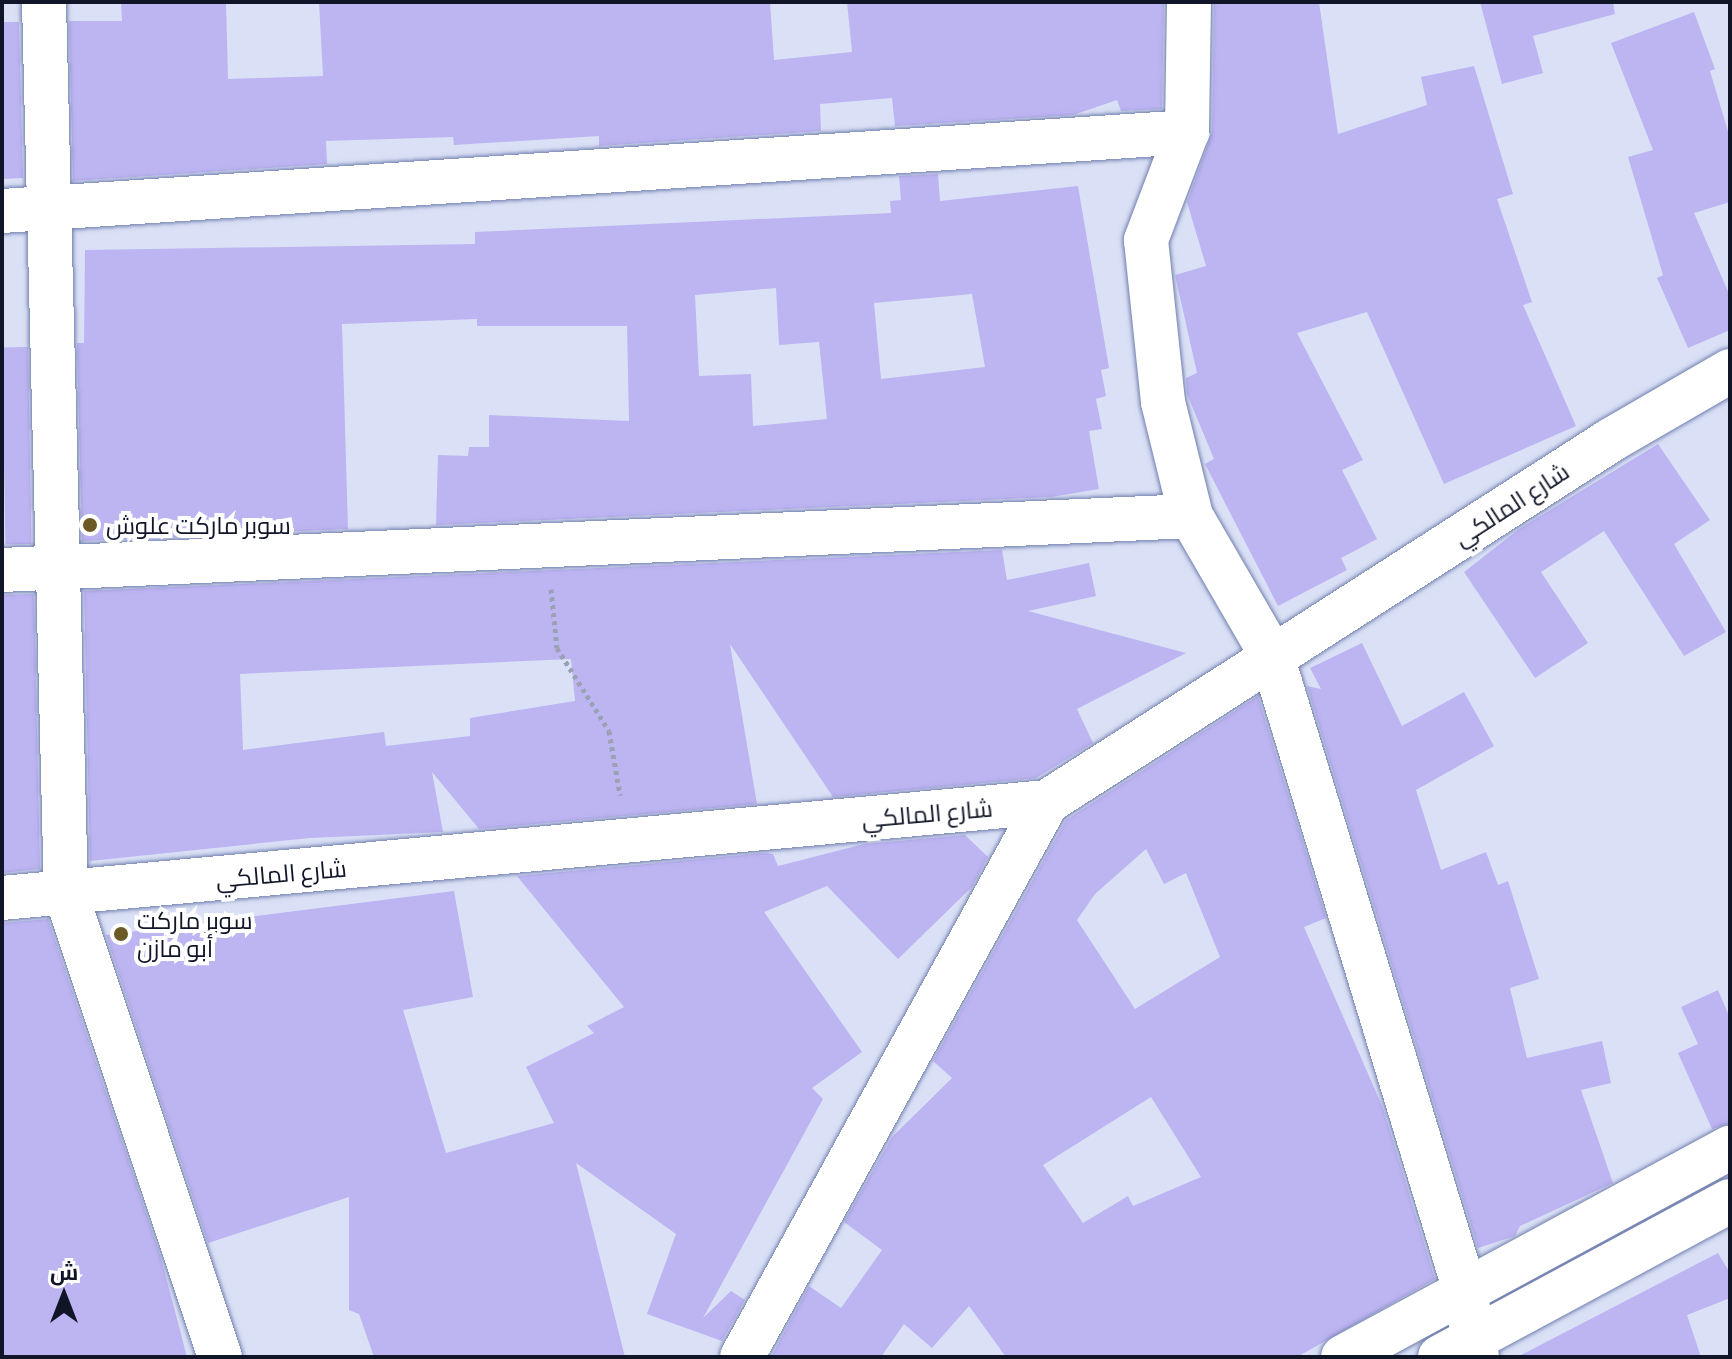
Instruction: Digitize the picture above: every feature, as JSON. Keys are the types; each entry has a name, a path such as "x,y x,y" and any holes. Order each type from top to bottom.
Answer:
{"street":[{"path":"44,2 53,209 55,567 66,894 220,1357"},
{"path":"1189,2 1187,132 1146,240 1163,402 1191,516 1272,656 1465,1291 1463,1351"},
{"path":"2,211 1187,132"},
{"name":"شارع المالكي","path":"2,898 1047,802 1272,656 1730,371"},
{"path":"2,570 1191,516"},
{"path":"742,1357 1047,802"},
{"path":"1343,1357 1730,1148"},
{"path":"1463,1351 1730,1201"}],"path":[{"path":"547,545 557,648 609,731 628,840"}],"building":[{"path":"121,2 226,2 228,79 323,76 319,2 770,2 774,60 852,52 847,2 1164,2 1162,109 1121,111 1117,100 1073,115 895,126 892,98 820,104 821,131 599,146 599,136 454,145 453,137 326,141 327,164 73,181 69,21 122,21"},
{"path":"1214,2 1319,2 1338,134 1427,105 1421,77 1474,66 1513,194 1497,199 1532,302 1523,305 1576,426 1444,484 1367,312 1297,333 1363,460 1342,470 1377,539 1341,558 1347,570 1278,606 1205,464 1214,459 1187,394 1186,378 1197,373 1175,275 1206,266 1187,202 1212,133"},
{"path":"1480,2 1613,2 1615,14 1533,36 1543,73 1502,84"},
{"path":"1694,12 1715,69 1710,71 1730,138 1730,202 1694,213 1730,296 1730,330 1688,348 1657,278 1663,275 1628,157 1653,150 1611,43"},
{"path":"2,22 19,22 23,178 2,179"},
{"path":"938,174 940,201 1078,186 1109,368 1101,370 1106,396 1096,399 1102,429 1089,431 1099,489 1051,497 436,525 438,455 468,456 469,447 489,447 489,415 629,421 627,326 477,326 477,319 342,324 348,529 82,541 77,343 84,343 85,250 475,244 475,232 891,213 890,201 901,200 899,176","holes":["776,288 779,345 819,342 827,419 753,426 751,374 699,376 695,295","972,294 985,367 881,379 874,303"]},
{"path":"2,347 28,347 31,544 5,544"},
{"path":"1658,444 1710,520 1674,544 1726,632 1684,656 1604,531 1541,572 1588,643 1535,678 1464,572 1519,529"},
{"path":"1002,550 1007,580 1089,563 1096,596 1028,611 1186,653 1077,709 1093,743 1036,778 833,797 730,644 757,804 479,829 432,772 443,832 310,838 90,861 84,591","holes":["571,659 575,701 470,718 470,736 386,746 384,732 243,750 240,674"]},
{"path":"34,594 40,869 2,873 2,595"},
{"path":"1362,643 1402,726 1464,692 1494,746 1416,790 1441,870 1486,852 1498,885 1508,881 1539,979 1510,988 1527,1058 1602,1041 1611,1083 1581,1090 1613,1183 1520,1226 1515,1236 1478,1248 1307,686 1321,689 1310,668"},
{"path":"1258,696 1326,918 1304,927 1383,1108 1435,1279 1297,1357 1006,1357 969,1306 932,1348 904,1324 881,1357 771,1357 809,1286 841,1308 882,1250 844,1222 892,1137 952,1078 933,1061 1066,820","holes":["1146,849 1164,884 1186,873 1220,957 1135,1009 1077,920 1095,894","1151,1097 1201,1177 1133,1206 1128,1196 1083,1223 1043,1165"]},
{"path":"965,835 988,857 972,887 898,959 827,886 764,912 862,1052 812,1088 823,1099 703,1318 731,1291 745,1300 722,1341 647,1314 676,1234 576,1163 625,1357 374,1357 359,1314 349,1310 349,1197 208,1243 106,935 454,891 473,997 403,1010 446,1153 554,1123 526,1067 594,1033 587,1026 624,1007 517,876 765,853 773,854 778,866 864,844"},
{"path":"48,919 161,1258 187,1357 2,1357 2,923"},
{"path":"1718,990 1730,1018 1730,1123 1712,1129 1678,1053 1698,1044 1681,1007"},
{"path":"1718,1253 1730,1273 1730,1298 1687,1315 1701,1357 1517,1357"}],"place":[{"name":"سوبر ماركت علوش","path":"90,525"},
{"name":"سوبر ماركت أبو مازن","path":"121,934"}]}
